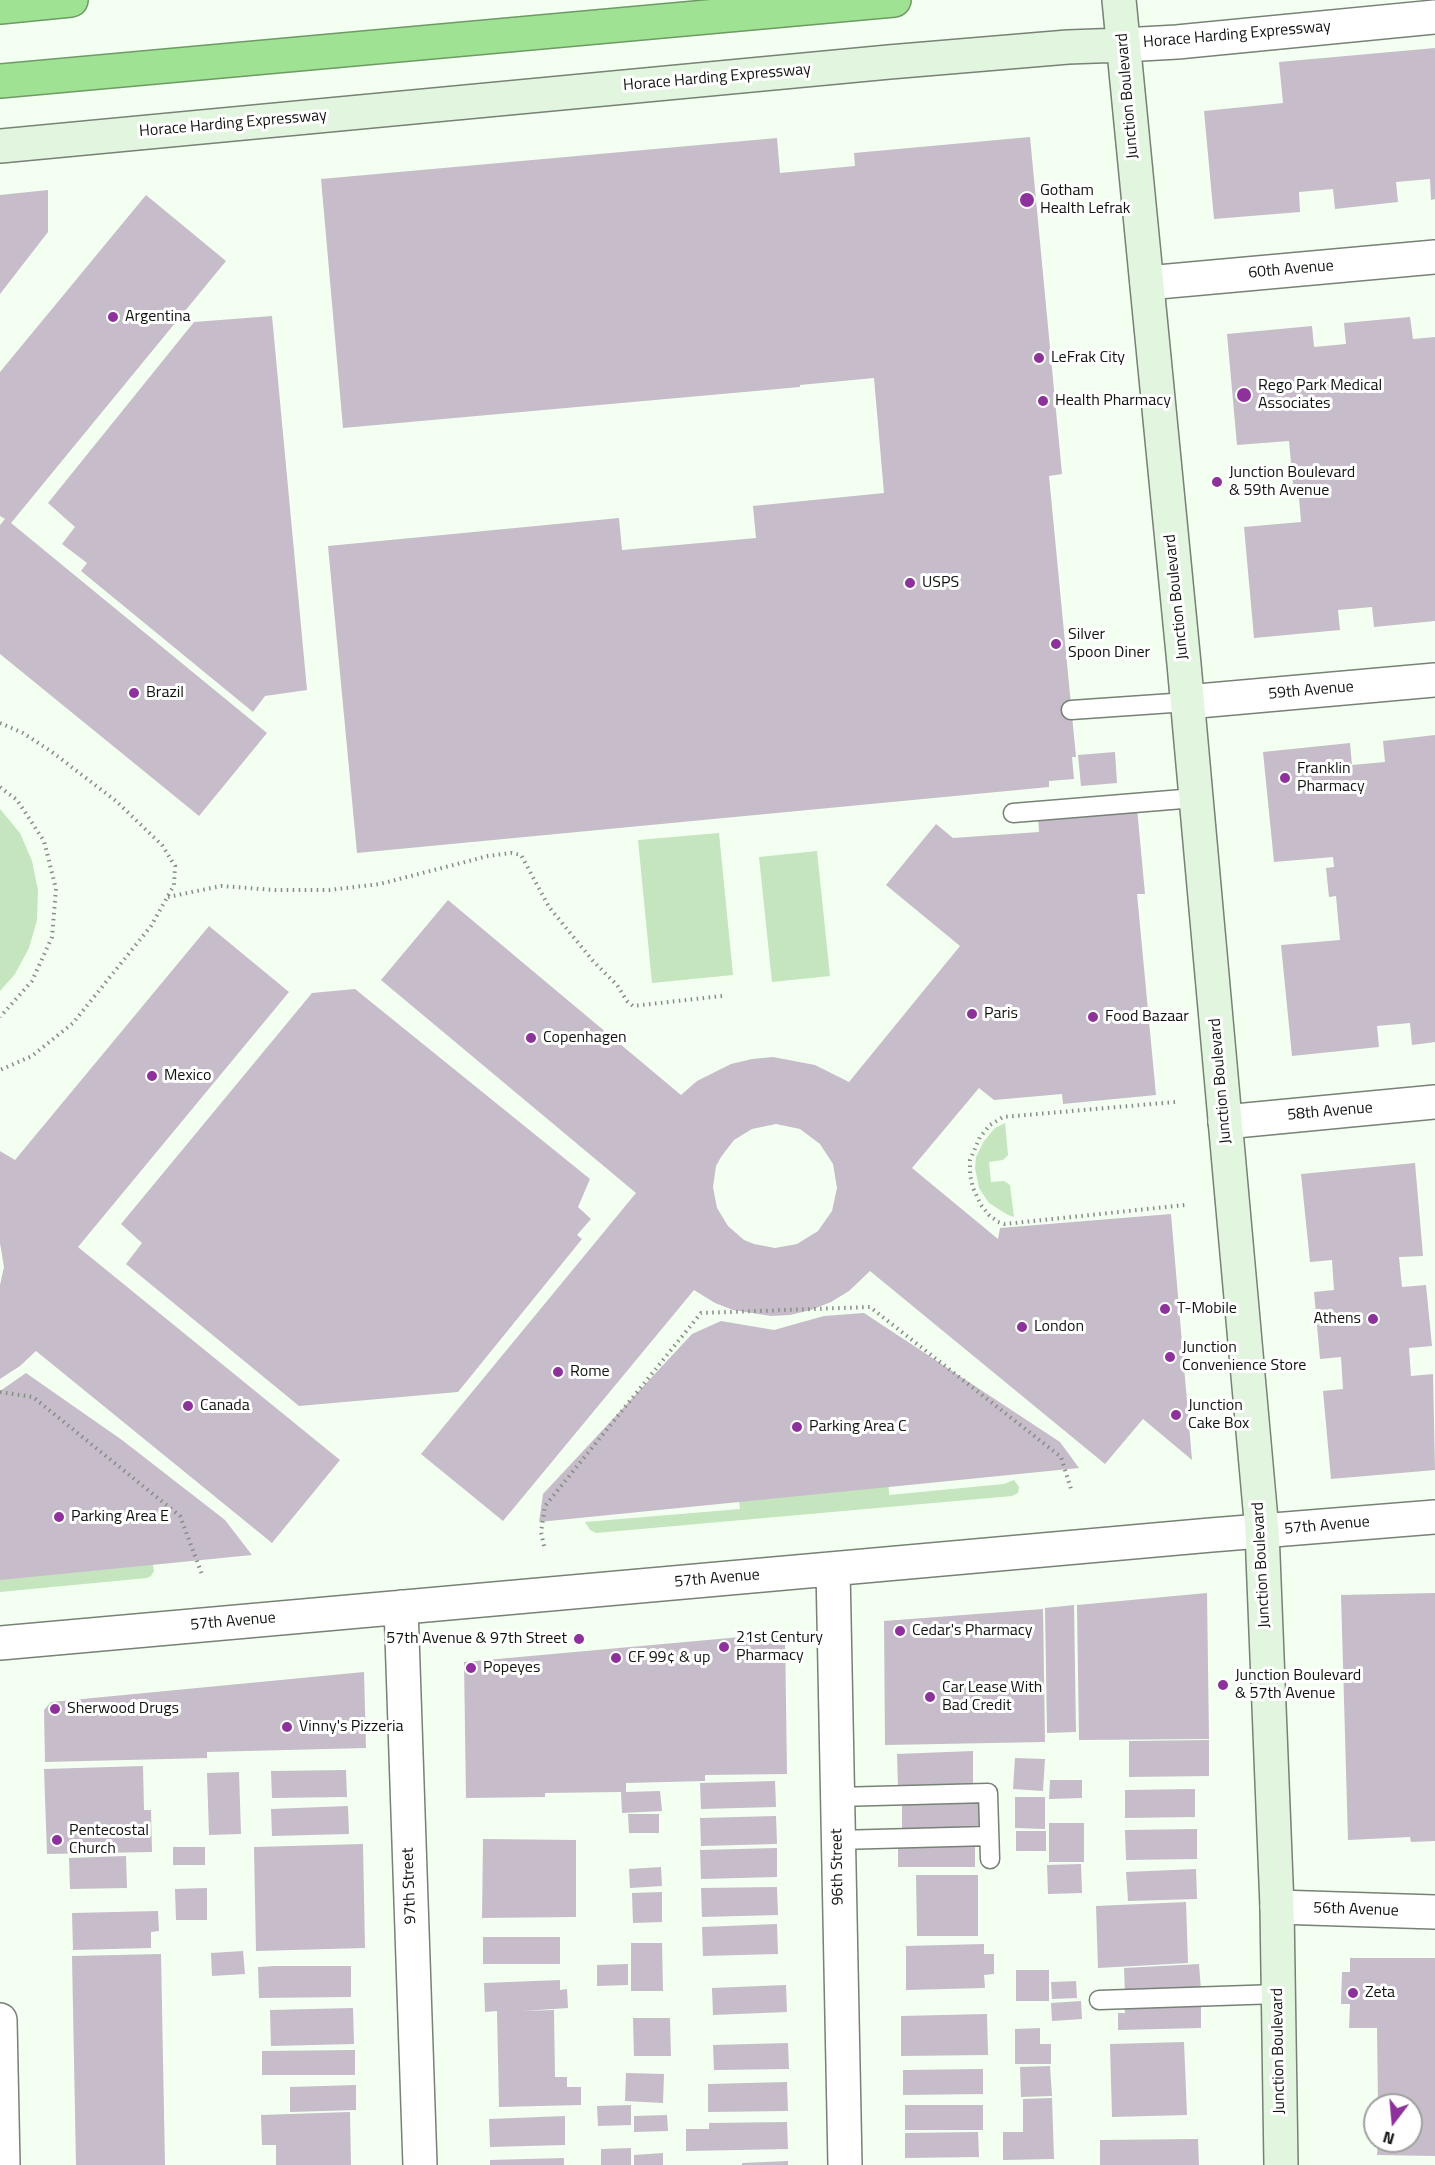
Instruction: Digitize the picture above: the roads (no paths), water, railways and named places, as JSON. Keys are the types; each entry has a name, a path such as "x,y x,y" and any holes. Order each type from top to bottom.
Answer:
{"highway":[{"path":"0,7 71,0"},
{"path":"10,81 894,0"}],"main road":[{"name":"Junction Boulevard","path":"1119,0 1187,702 1262,1531 1277,1907 1281,2165"},
{"name":"Horace Harding Expressway","path":"0,146 877,63 1068,46 1123,45"}],"street":[{"name":"Horace Harding Expressway","path":"1123,45 1189,41 1435,17"},
{"name":"60th Avenue","path":"1147,283 1435,257"},
{"name":"59th Avenue","path":"1187,702 1435,680"},
{"name":"58th Avenue","path":"1225,1122 1435,1102"},
{"name":"57th Avenue","path":"0,1643 1435,1517"},
{"name":"96th Street","path":"832,1569 845,2165"},
{"name":"97th Street","path":"401,1607 420,2165"},
{"name":"56th Avenue","path":"1277,1907 1435,1912"},
{"path":"0,2020 3,2165"}],"lane":[{"path":"1071,710 1187,702"},
{"path":"1013,813 1195,798"},
{"path":"837,1797 988,1785 990,1859"},
{"path":"838,1840 989,1836"},
{"path":"1099,2000 1278,1994"}],"place":[{"name":"Gotham Health Lefrak","path":"1027,200"},
{"name":"Argentina","path":"113,317"},
{"name":"LeFrak City","path":"1039,358"},
{"name":"Rego Park Medical Associates","path":"1244,395"},
{"name":"Health Pharmacy","path":"1043,401"},
{"name":"Junction Boulevard & 59th Avenue","path":"1217,482"},
{"name":"USPS","path":"910,583"},
{"name":"Silver Spoon Diner","path":"1056,644"},
{"name":"Brazil","path":"134,693"},
{"name":"Franklin Pharmacy","path":"1285,778"},
{"name":"Paris","path":"972,1014"},
{"name":"Food Bazaar","path":"1093,1017"},
{"name":"Copenhagen","path":"531,1038"},
{"name":"Mexico","path":"152,1076"},
{"name":"T-Mobile","path":"1165,1309"},
{"name":"Athens","path":"1373,1319"},
{"name":"London","path":"1022,1327"},
{"name":"Junction Convenience Store","path":"1170,1357"},
{"name":"Rome","path":"558,1372"},
{"name":"Canada","path":"188,1406"},
{"name":"Junction Cake Box","path":"1176,1415"},
{"name":"Parking Area C","path":"797,1427"},
{"name":"Parking Area E","path":"59,1517"},
{"name":"Cedar's Pharmacy","path":"900,1631"},
{"name":"57th Avenue & 97th Street","path":"579,1639"},
{"name":"21st Century Pharmacy","path":"724,1647"},
{"name":"CF 99¢ & up","path":"616,1658"},
{"name":"Popeyes","path":"471,1668"},
{"name":"Junction Boulevard & 57th Avenue","path":"1223,1685"},
{"name":"Car Lease With Bad Credit","path":"930,1697"},
{"name":"Sherwood Drugs","path":"55,1709"},
{"name":"Vinny's Pizzeria","path":"287,1727"},
{"name":"Pentecostal Church","path":"57,1840"},
{"name":"Zeta","path":"1353,1993"}]}
